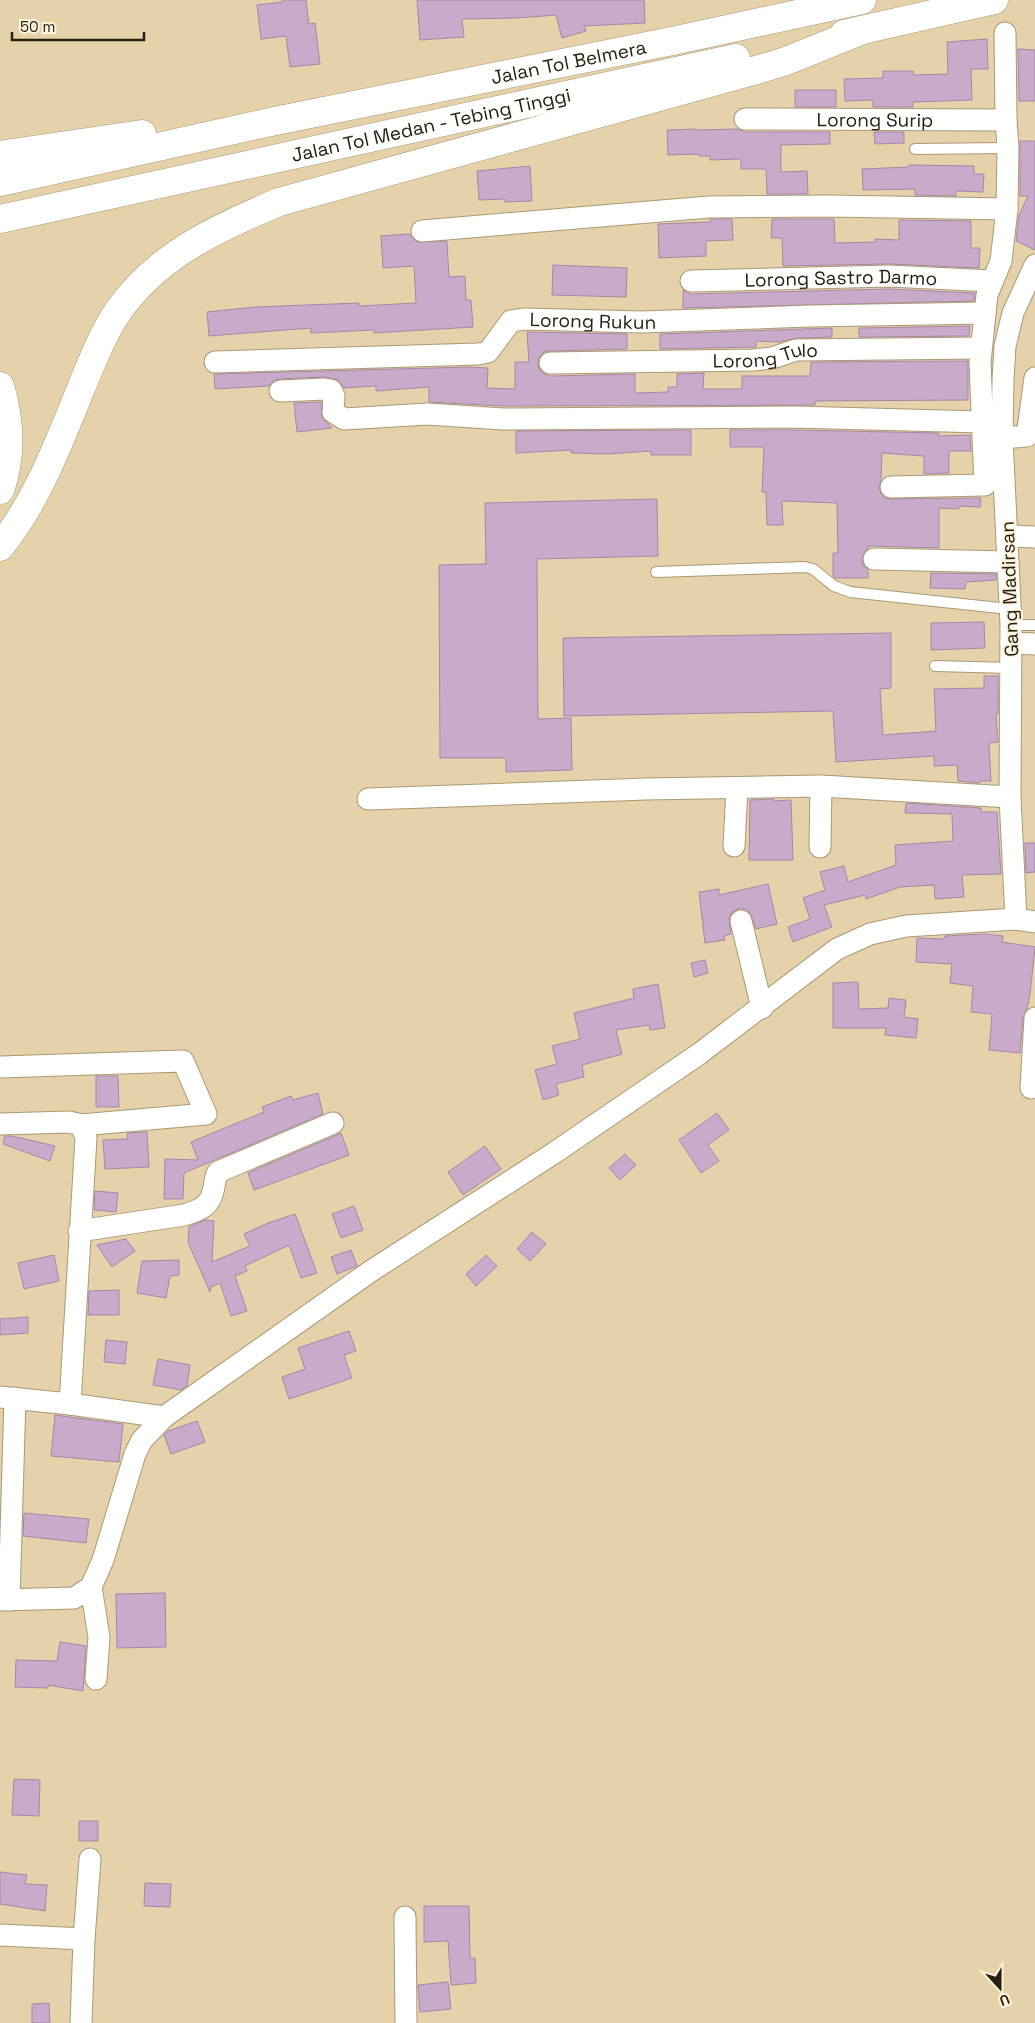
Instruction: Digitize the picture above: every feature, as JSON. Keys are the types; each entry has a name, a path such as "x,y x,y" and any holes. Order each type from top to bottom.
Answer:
{"highway":[{"name":"Jalan Tol Belmera","path":"275,122 677,40 862,0"},
{"path":"0,548 34,497 100,343 112,320 130,296 156,269 202,238 237,220 295,197 753,72 863,30 994,0"},
{"name":"Jalan Tol Medan - Tebing Tinggi","path":"0,219 863,30"},
{"path":"0,155 130,136 275,122"},
{"name":"Jalan Tol Medan - Tebing Tinggi","path":"0,182 275,122"},
{"path":"0,386 8,426 8,455 0,490"}],"street":[{"path":"891,487 995,485 982,422 980,362 985,313 992,281 1001,260 1007,209 1008,148 1005,32"},
{"name":"Lorong Surip","path":"745,119 1006,120"},
{"path":"422,231 709,207 830,206 1007,209"},
{"name":"Gang Madirsan","path":"1026,920 1010,797 1011,668 1007,536 995,485 1002,438 1005,346 1012,313 1035,265"},
{"name":"Lorong Sastro Darmo","path":"691,281 889,276 992,281"},
{"name":"Lorong Rukun","path":"215,362 478,354 488,352 511,321 524,319 642,322 810,316 985,313"},
{"name":"Lorong Tulo","path":"550,363 753,360 772,358 796,350 981,348"},
{"path":"1002,438 1031,436 1035,378"},
{"path":"280,391 331,390 334,396 333,412 344,420 427,414 502,420 794,417 982,422"},
{"path":"1007,536 1035,537"},
{"path":"874,559 1008,562"},
{"path":"1010,626 1035,644"},
{"path":"368,799 821,786 1010,797"},
{"path":"820,847 821,786"},
{"path":"734,846 737,788"},
{"path":"96,1679 98,1631 91,1588 103,1560 135,1454 142,1440 164,1417 371,1271 554,1153 699,1054 762,1008 837,949 870,934 906,926 1026,920"},
{"path":"741,921 762,1008"},
{"path":"1031,1088 1035,1018"},
{"path":"0,1067 183,1061 206,1114 81,1126 69,1122 0,1124"},
{"path":"79,1231 199,1211 206,1207 211,1199 215,1176 218,1172 333,1123"},
{"path":"70,1404 86,1138 81,1126"},
{"path":"91,1588 74,1598 4,1600 7,1398 70,1404 164,1417"},
{"path":"81,2023 84,1939 90,1858"},
{"path":"405,1917 406,2023"},
{"path":"0,1935 84,1939"}],"lane":[{"path":"915,149 1008,148"},
{"path":"656,572 813,568 834,586 850,592 1010,626 1035,625"},
{"path":"935,666 1011,668"}],"building":[{"path":"282,0 306,0 309,24 315,23 320,64 290,67 286,36 261,39 257,5 282,2"},
{"path":"417,0 644,0 645,23 584,26 586,31 562,38 556,15 462,19 464,37 420,40"},
{"path":"987,39 988,69 971,69 972,100 913,102 913,107 873,107 873,100 845,101 844,79 883,78 883,71 913,71 913,75 948,74 947,42"},
{"path":"1018,49 1035,50 1035,101 1019,101"},
{"path":"795,90 836,90 836,107 795,107"},
{"path":"738,129 745,132 830,132 830,144 781,145 781,172 807,171 808,194 767,194 766,169 741,169 741,159 710,160 710,156 699,156 699,154 668,155 667,130"},
{"path":"874,132 904,132 904,143 875,144"},
{"path":"1020,141 1035,141 1035,250 1016,241 1019,215 1028,196 1020,196"},
{"path":"909,165 974,166 974,174 984,174 983,192 956,191 956,196 915,195 915,189 863,190 862,169 909,167"},
{"path":"530,166 532,201 505,202 505,199 479,200 477,171"},
{"path":"710,219 732,219 733,240 706,241 706,256 659,258 658,224 710,222"},
{"path":"772,219 834,219 835,243 875,242 875,239 899,240 899,220 971,221 971,248 980,248 979,268 889,264 783,266 782,238 771,238"},
{"path":"409,234 417,242 447,241 449,277 465,276 466,300 471,300 473,327 374,333 374,330 311,333 311,328 209,336 207,312 255,307 359,303 359,306 416,303 414,266 383,268 381,236"},
{"path":"553,265 627,268 626,297 552,295"},
{"path":"889,289 975,293 974,301 683,308 683,290 691,294"},
{"path":"970,326 969,336 859,337 859,328"},
{"path":"832,328 832,337 796,338 780,342 756,341 756,347 660,349 660,334"},
{"path":"527,332 627,334 627,349 549,351 544,352 539,357 538,364 539,369 544,374 550,376 635,374 635,393 668,392 668,387 677,387 677,374 704,373 703,389 742,389 742,376 810,376 811,362 968,361 968,400 816,401 815,405 503,406 429,402 429,387 376,391 376,386 344,388 338,380 325,377 279,379 273,381 269,386 215,389 214,374 469,367 488,368 487,388 515,389 515,362 529,362"},
{"path":"321,402 322,417 332,428 297,432 294,403"},
{"path":"691,430 691,455 651,455 651,451 608,454 571,453 571,450 516,453 516,431"},
{"path":"730,430 939,433 938,436 970,435 971,451 949,451 949,473 924,474 924,456 882,453 879,488 885,498 891,499 981,498 980,507 959,506 959,509 939,508 939,548 869,546 862,558 863,565 868,570 868,578 835,578 833,576 833,553 838,553 837,503 782,501 783,525 767,525 766,492 762,492 764,447 730,447"},
{"path":"657,499 658,556 537,559 538,719 571,718 572,770 506,772 506,758 440,758 439,565 486,564 485,503"},
{"path":"931,573 996,574 996,580 966,582 965,589 930,588"},
{"path":"984,622 985,648 931,650 931,623"},
{"path":"891,633 891,688 880,689 883,735 936,731 934,689 984,688 984,676 998,676 998,714 996,714 998,742 989,743 991,781 980,781 980,783 958,781 957,765 934,766 934,756 836,762 833,711 564,716 563,638"},
{"path":"774,799 774,801 791,800 793,860 749,860 750,800"},
{"path":"906,803 981,808 981,812 997,812 1001,874 962,875 964,897 935,899 934,885 900,887 866,899 865,895 824,905 832,927 793,942 788,927 810,919 803,898 825,890 820,872 844,866 848,882 896,865 895,845 953,841 952,814 905,813"},
{"path":"1025,843 1035,843 1035,872 1026,873"},
{"path":"768,884 777,924 756,929 750,913 745,909 738,909 732,912 729,918 731,934 724,936 725,940 705,943 699,892 719,889 719,895"},
{"path":"985,934 1003,936 1002,942 1035,947 1030,994 1023,1017 1020,1053 989,1050 992,1014 971,1012 973,986 950,983 952,964 916,962 917,938 944,939 945,936"},
{"path":"705,960 708,973 694,977 691,963"},
{"path":"858,982 859,1009 888,1008 889,998 906,1000 904,1017 918,1019 916,1038 885,1035 886,1028 833,1028 833,983"},
{"path":"658,984 665,1028 650,1030 649,1025 616,1030 622,1054 582,1065 584,1077 556,1084 559,1095 543,1100 535,1070 557,1064 552,1046 580,1039 574,1013 634,998 633,989"},
{"path":"96,1076 118,1076 119,1107 96,1107"},
{"path":"318,1093 323,1114 184,1173 183,1199 164,1199 165,1159 198,1160 191,1142 264,1112 262,1107 291,1096 293,1100"},
{"path":"717,1113 729,1130 708,1145 719,1161 701,1173 679,1140"},
{"path":"147,1132 149,1167 105,1169 103,1140 128,1139 127,1133"},
{"path":"341,1133 349,1155 254,1190 248,1173"},
{"path":"5,1136 55,1146 50,1161 3,1144"},
{"path":"485,1146 501,1169 463,1195 448,1172"},
{"path":"625,1154 636,1165 620,1180 609,1168"},
{"path":"95,1191 118,1193 116,1212 94,1210"},
{"path":"354,1206 363,1230 341,1238 332,1214"},
{"path":"295,1214 317,1273 301,1278 289,1245 245,1266 247,1271 235,1276 247,1311 231,1316 220,1283 211,1287 210,1292 188,1242 189,1227 205,1220 214,1221 212,1262 250,1246 244,1234"},
{"path":"532,1232 546,1244 530,1261 517,1249"},
{"path":"126,1239 135,1251 112,1267 97,1245"},
{"path":"351,1250 357,1266 337,1274 331,1257"},
{"path":"54,1255 59,1281 24,1289 18,1263"},
{"path":"486,1255 497,1266 476,1286 466,1274"},
{"path":"179,1260 179,1275 170,1276 166,1298 137,1293 142,1261"},
{"path":"119,1290 119,1315 88,1315 89,1291"},
{"path":"28,1317 28,1333 0,1335 0,1319"},
{"path":"349,1331 356,1351 344,1355 352,1378 289,1399 282,1377 305,1369 298,1348"},
{"path":"106,1340 127,1342 125,1364 104,1362"},
{"path":"158,1359 190,1365 187,1386 181,1390 153,1385"},
{"path":"55,1415 123,1424 119,1462 51,1456"},
{"path":"197,1421 205,1442 171,1454 164,1435 168,1431"},
{"path":"24,1513 89,1519 86,1543 23,1536"},
{"path":"165,1593 166,1647 117,1648 116,1594"},
{"path":"60,1642 86,1646 83,1691 48,1685 48,1688 15,1687 16,1660 57,1661"},
{"path":"14,1779 40,1780 39,1816 12,1815"},
{"path":"79,1821 98,1821 98,1841 79,1841"},
{"path":"0,1872 27,1875 25,1884 47,1885 45,1911 0,1904"},
{"path":"145,1883 171,1884 170,1907 144,1906"},
{"path":"424,1906 469,1906 470,1958 475,1958 476,1983 451,1985 448,1941 424,1942"},
{"path":"448,1982 451,2009 420,2012 418,1985"},
{"path":"49,2003 50,2023 32,2023 32,2004"}]}
